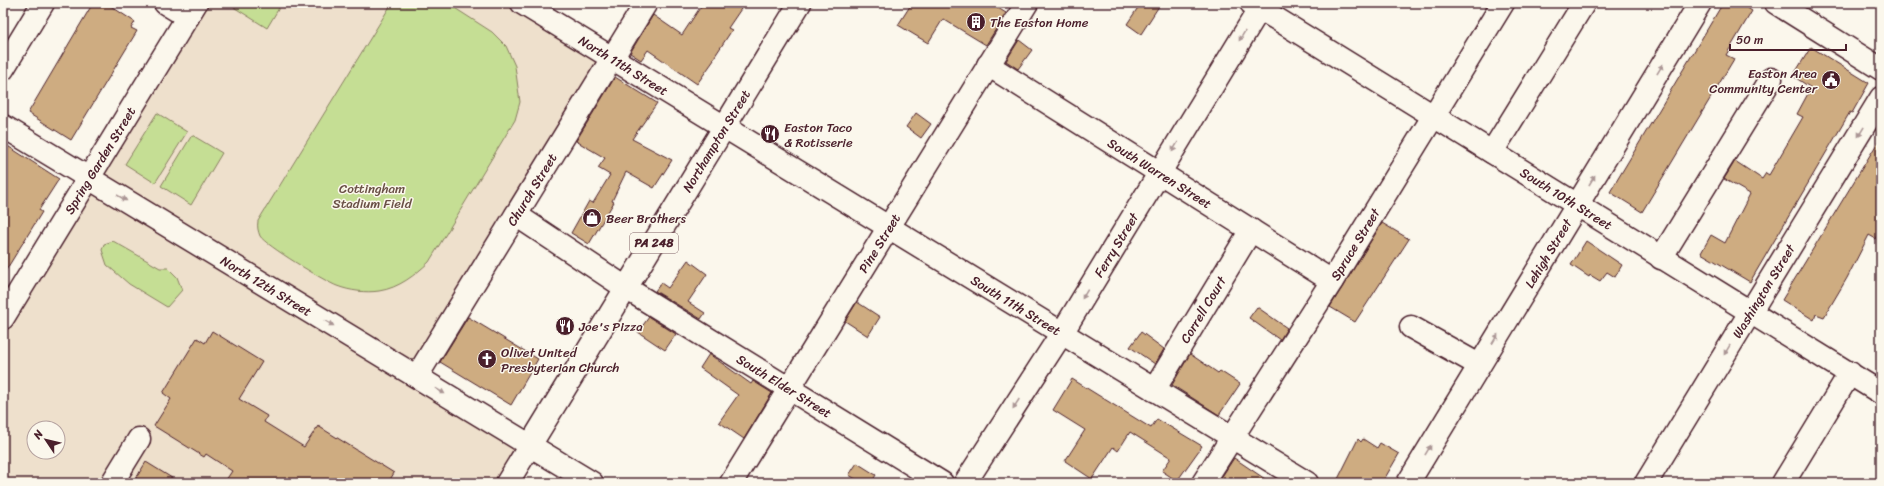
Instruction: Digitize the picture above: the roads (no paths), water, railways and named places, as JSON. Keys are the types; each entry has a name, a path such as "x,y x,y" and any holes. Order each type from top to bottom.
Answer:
{"street":[{"path":"3,69 43,3"},
{"path":"165,3 192,10"},
{"name":"North 11th Street","path":"522,3 725,127"},
{"name":"Church Street","path":"417,376 646,3"},
{"name":"Northampton Street","path":"507,483 800,3"},
{"name":"Pine Street","path":"731,483 1026,3"},
{"name":"Spruce Street","path":"1203,483 1332,281 1502,3"},
{"path":"1492,152 1584,3"},
{"name":"Lehigh Street","path":"1408,483 1700,3"},
{"path":"1776,3 1881,69"},
{"name":"South 10th Street","path":"1258,5 1661,258 1881,393"},
{"name":"Ferry Street","path":"965,483 1062,333 1258,5"},
{"name":"Spring Garden Street","path":"3,318 192,10"},
{"name":"South Warren Street","path":"988,65 1332,281"},
{"path":"1661,258 1770,79"},
{"name":"Washington Street","path":"1652,481 1750,312 1881,98"},
{"name":"North 12th Street","path":"3,126 592,483"},
{"name":"South 11th Street","path":"725,127 1233,438 1297,480"},
{"name":"South Elder Street","path":"516,215 626,288 942,483"},
{"name":"Correll Court","path":"1154,390 1251,230"},
{"path":"1411,327 1479,365"},
{"path":"1783,483 1850,373"},
{"path":"112,483 139,439"}],"place":[{"name":"The Easton Home","path":"976,22"},
{"name":"Easton Area Community Center","path":"1831,80"},
{"name":"Easton Taco & Rotisserie","path":"770,134"},
{"name":"Beer Brothers","path":"592,218"},
{"name":"Joe's Pizza","path":"565,326"},
{"name":"Olivet United Presbyterian Church","path":"487,359"}],"park label":[{"name":"Cottingham Stadium Field","path":"372,196"}]}
